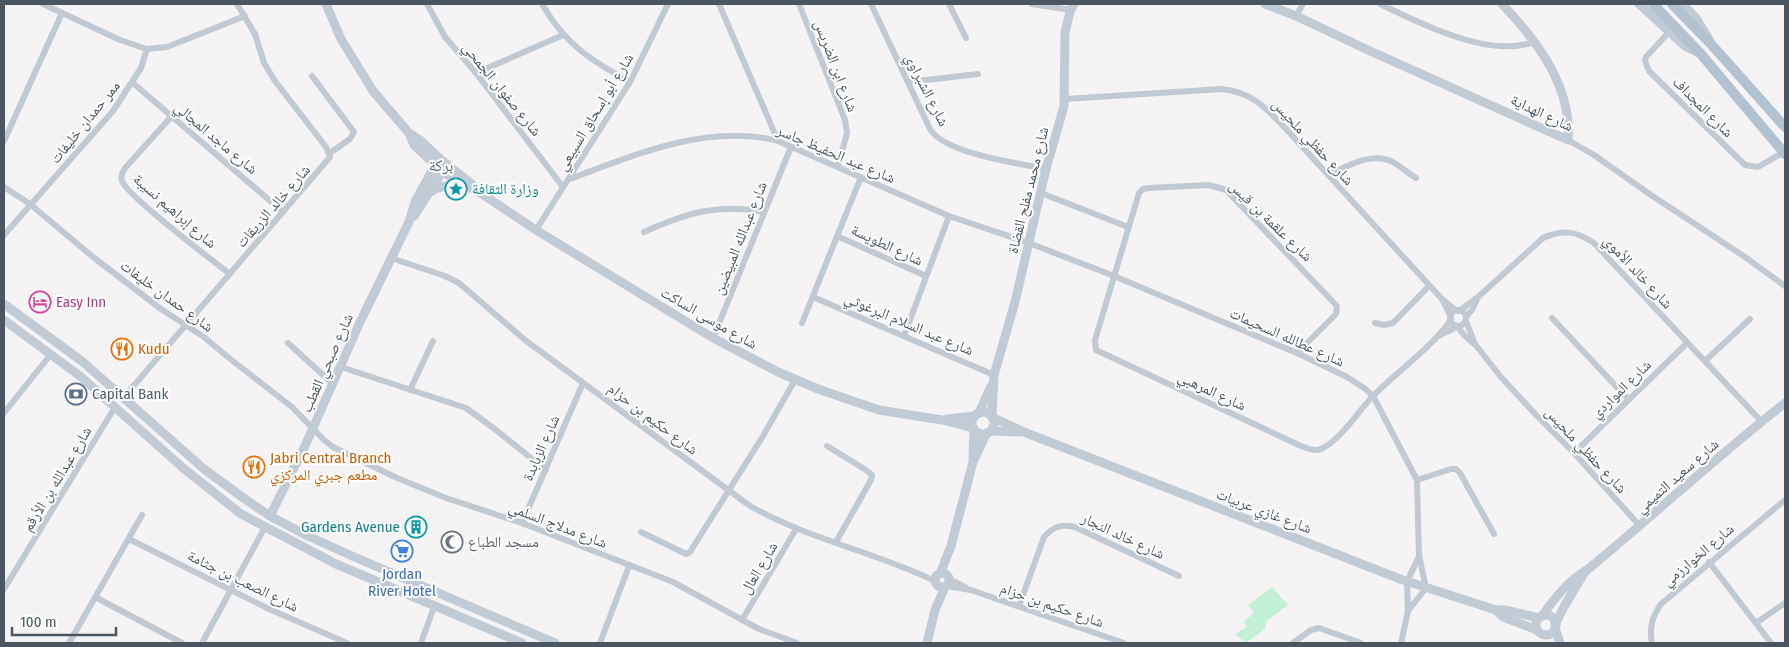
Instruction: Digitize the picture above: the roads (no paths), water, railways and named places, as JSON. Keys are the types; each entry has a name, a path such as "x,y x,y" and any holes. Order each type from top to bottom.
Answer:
{"main road":[{"path":"1653,4 1700,54 1785,153"},
{"path":"1672,4 1712,44 1785,127"}],"street":[{"path":"43,4 120,40 147,49 167,47 245,16"},
{"path":"237,4 254,34 264,63 275,81 330,153 350,139 354,132 312,76"},
{"name":"شارع موسى الساكت","path":"326,4 340,39 373,91 408,133 420,140 437,161 460,183 482,194 536,230 713,338 778,372 827,393 879,410 942,420 973,429"},
{"name":"شارع صفوان الجمحي","path":"427,4 445,37 476,73 564,187"},
{"path":"542,4 563,35 587,57 630,82"},
{"name":"شارع أبو إسحاق السبيعي","path":"536,230 630,82 668,4"},
{"path":"719,4 778,141"},
{"name":"شارع ابن الضريس","path":"799,4 844,120 847,133 838,166"},
{"name":"شارع الشبراوي","path":"871,4 930,129 938,139 979,154 1046,169"},
{"path":"949,4 966,38"},
{"path":"1032,4 1072,7"},
{"name":"شارع الهداية","path":"1265,4 1296,16 1568,140 1594,155 1785,286"},
{"path":"1296,16 1303,4"},
{"path":"1380,4 1439,30 1480,43 1507,47 1536,42"},
{"path":"1502,4 1536,42 1554,72 1563,98 1568,124 1568,140"},
{"path":"1639,4 1686,46 1700,54"},
{"path":"1682,4 1703,27 1712,44"},
{"name":"شارع محمد مفلح القضاة","path":"977,414 994,378 1030,243 1046,169 1065,99 1065,32 1072,7"},
{"path":"4,141 62,13"},
{"name":"شارع المجداف","path":"1670,31 1646,57 1645,61 1649,71 1745,165 1758,167 1785,153"},
{"path":"476,73 563,35"},
{"name":"ممر حمدان خليفات","path":"4,235 94,133 133,83 141,68 147,49"},
{"path":"909,82 978,74"},
{"name":"شارع ماجد المجالي","path":"133,83 283,212"},
{"name":"شارع حفظي ملحيس","path":"1065,99 1222,89 1240,92 1257,101 1328,175 1429,286 1458,311"},
{"name":"شارع إبراهيم نسيبة","path":"171,117 126,167 122,182 132,194 230,274"},
{"name":"شارع عبد الحفيظ جاسر","path":"570,179 670,145 703,138 723,136 766,138 778,141 838,166 949,216 1030,243"},
{"name":"شارع عبدالله المبيضين","path":"713,338 791,147"},
{"name":"شارع خالد الزريقات","path":"124,397 326,163 330,153"},
{"path":"1328,175 1370,158 1382,158 1393,162 1416,178"},
{"name":"شارع صبحي القطب","path":"270,516 313,429 361,320 408,222 415,202 437,161"},
{"name":"شارع موسى الساكت","path":"445,168 476,186 482,194"},
{"name":"شارع صبحي القطب","path":"408,222 445,168"},
{"path":"802,323 862,177"},
{"path":"428,193 437,188 460,183"},
{"name":"شارع علقمة بن قيس","path":"1114,276 1136,198 1143,189 1209,185 1226,190 1337,306 1336,314 1297,353"},
{"name":"شارع حمدان خليفات","path":"4,187 30,204 93,258 161,309 204,336 292,407 313,429"},
{"path":"1041,193 1128,227"},
{"path":"644,232 669,220 709,210 742,208 764,212"},
{"path":"904,336 949,216"},
{"name":"شارع خالد الأموي","path":"1458,311 1478,298 1543,238 1555,233 1575,233 1586,237 1594,243 1761,422"},
{"name":"شارع الطويسة","path":"837,236 926,276"},
{"name":"شارع عطالله السحيمات","path":"1030,243 1297,353 1347,377 1373,396 1417,480 1419,555 1426,588"},
{"name":"شارع حكيم بن حزام","path":"391,258 445,276 459,283 526,340 728,491 770,518 796,529 1124,643"},
{"name":"شارع المرهبي","path":"1114,276 1095,340 1096,350 1171,386 1301,446 1318,450 1334,440 1373,396"},
{"path":"1375,323 1384,325 1393,323 1429,286"},
{"name":"شارع عبد السلام البرغوثي","path":"813,297 904,336 994,378"},
{"name":"شارع خالد الأموي","path":"1466,319 1478,298"},
{"name":"شارع حفظي ملحيس","path":"1442,299 1451,318"},
{"path":"4,304 83,362 174,444 226,486 270,516 352,556 554,643"},
{"path":"1373,396 1437,337 1451,318 1453,312 1464,312 1466,319 1464,324 1437,337"},
{"path":"1451,318 1457,326"},
{"path":"1552,318 1628,398"},
{"name":"شارع حفظي ملحيس","path":"1466,319 1475,344"},
{"path":"1705,361 1750,319"},
{"path":"4,320 80,376 166,454 241,514 336,564 522,643"},
{"name":"شارع حفظي ملحيس","path":"1457,326 1475,344 1500,376 1531,410 1574,453 1640,526"},
{"path":"410,390 433,341"},
{"path":"288,343 333,384"},
{"name":"شارع المواردي","path":"1574,453 1628,398 1687,343"},
{"path":"4,413 51,354"},
{"path":"341,367 451,402 479,416 546,470"},
{"name":"شارع محمد مفلح القضاة","path":"992,416 994,378"},
{"path":"640,532 686,554 690,552 776,415 795,380"},
{"name":"شارع الزبابدة","path":"522,524 583,383"},
{"name":"شارع سعيد التميمي","path":"1541,617 1577,575 1587,570 1785,403"},
{"name":"شارع عبدالله بن الأرقم","path":"4,589 115,407"},
{"path":"927,643 973,462 994,425 992,416 986,412 977,414 972,421 973,462"},
{"name":"شارع موسى الساكت","path":"942,420 977,414"},
{"name":"شارع غازي عربيات","path":"992,416 1024,432 1407,582 1496,610 1541,617"},
{"name":"شارع مدلاج السلمي","path":"313,429 333,447 397,478 673,582 742,620 797,643"},
{"path":"973,429 980,434 989,432"},
{"name":"شارع غازي عربيات","path":"989,432 1024,432"},
{"path":"166,454 174,444"},
{"path":"827,446 872,475 836,542"},
{"path":"183,468 191,458"},
{"path":"1417,480 1456,469 1494,534"},
{"name":"شارع الخوارزمي","path":"1652,643 1650,634 1652,621 1661,604 1785,500"},
{"path":"69,643 142,515"},
{"name":"شارع خالد النجار","path":"1019,606 1044,537 1052,528 1063,524 1075,527 1179,576"},
{"path":"202,643 265,527"},
{"name":"شارع العال","path":"742,620 796,529"},
{"name":"شارع الصعب بن جثامة","path":"129,539 286,616 347,643"},
{"name":"شارع عطالله السحيمات","path":"1407,582 1419,555"},
{"path":"1709,562 1771,643"},
{"path":"600,643 629,566"},
{"name":"شارع سعيد التميمي","path":"1555,626 1565,605 1587,570"},
{"path":"1401,643 1408,611 1407,582"},
{"path":"1408,611 1426,588"},
{"path":"95,597 182,643"},
{"path":"1756,623 1785,603"},
{"path":"421,643 434,606"},
{"name":"شارع غازي عربيات","path":"1496,610 1510,620 1540,632"},
{"path":"1549,643 1540,632 1536,622 1541,617 1549,616 1555,626 1560,643"},
{"path":"1540,632 1550,634 1555,626"},
{"path":"1293,643 1310,630 1320,628 1361,643"}],"place":[{"name":"وزارة الثقافة","path":"456,189"},
{"name":"Easy Inn","path":"40,302"},
{"name":"Kudu","path":"122,349"},
{"name":"Capital Bank","path":"76,394"},
{"name":"Jabri Central Branch مطعم جبري المركزي","path":"254,467"},
{"name":"Gardens Avenue","path":"416,527"},
{"name":"مسجد الطباع","path":"452,542"},
{"name":"Jordan River Hotel","path":"402,551"}],"district":[{"name":"بركة","path":"441,165"}]}
